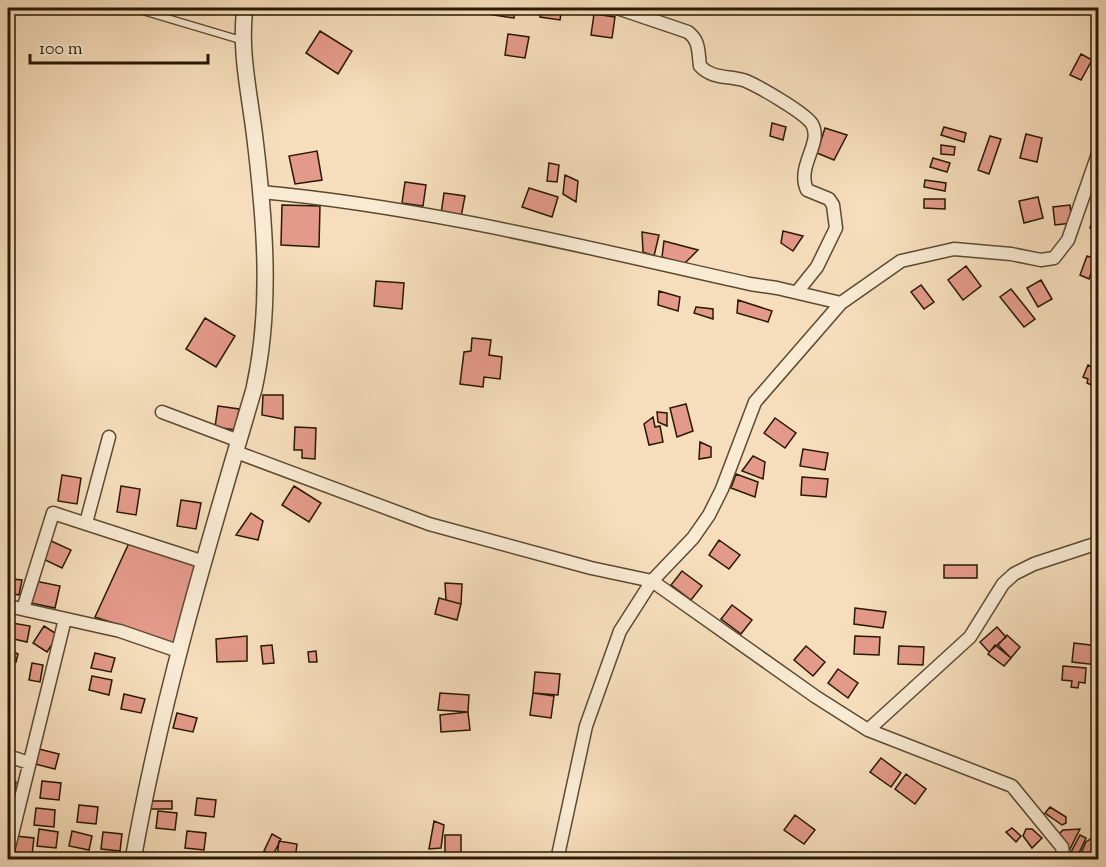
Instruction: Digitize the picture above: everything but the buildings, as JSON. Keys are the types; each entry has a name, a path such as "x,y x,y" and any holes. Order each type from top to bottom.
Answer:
{"street":[{"path":"133,860 147,779 178,651 261,358 265,315 261,192 244,41 245,8"},
{"path":"617,8 688,32 695,37 699,47 699,66 710,75 745,81 779,99 810,122 814,130 814,140 805,165 803,181 807,190 829,199 833,205 836,228 817,267 797,292"},
{"path":"557,860 585,726 620,631 652,581 693,538 709,515 726,479 755,402 841,303 901,261 954,249 1011,254 1041,260 1051,260 1057,256 1068,240 1098,154"},
{"path":"261,192 304,196 487,226 841,303"},
{"path":"162,412 237,447 429,525 591,568 652,581 816,697 868,730 1012,786 1062,847 1064,860"},
{"path":"86,524 109,437"},
{"path":"23,609 53,513 204,562"},
{"path":"868,730 970,637 1003,584 1014,574 1034,564 1098,543"},
{"path":"8,606 120,631 178,651"},
{"path":"8,851 65,619"},
{"path":"8,756 29,763"}],"lane":[{"path":"133,8 244,41"}]}
